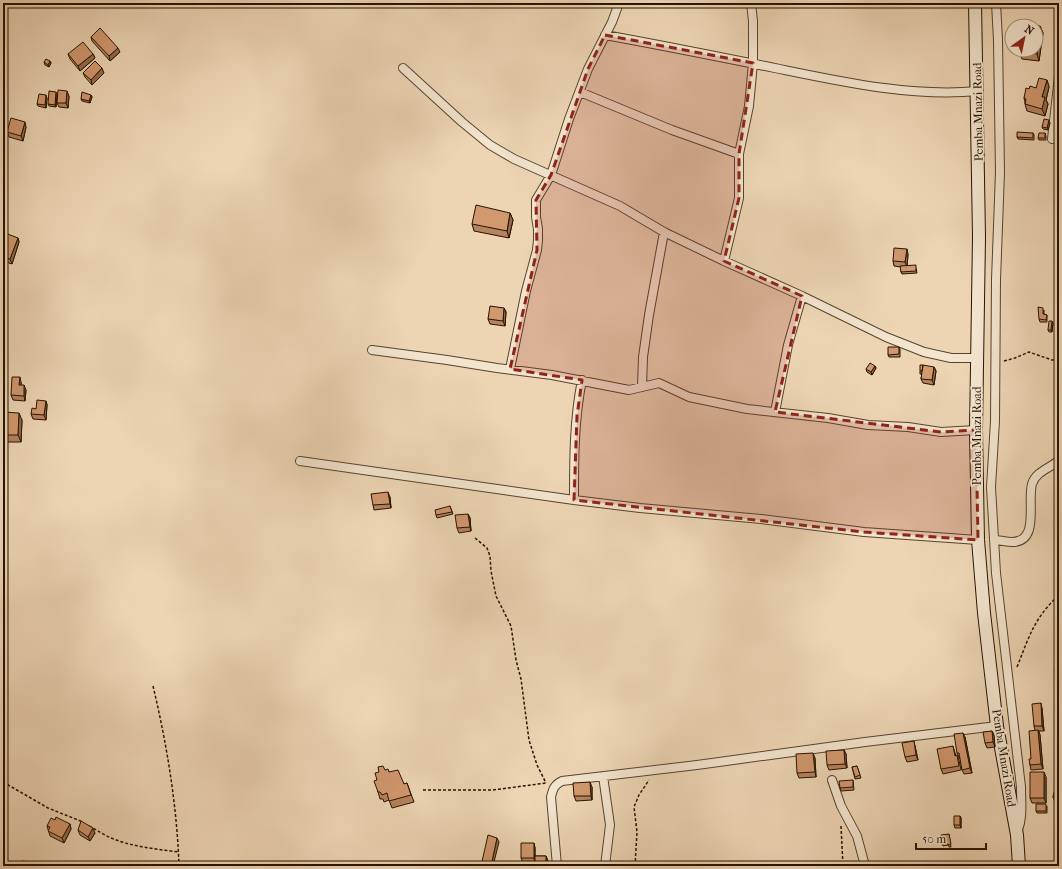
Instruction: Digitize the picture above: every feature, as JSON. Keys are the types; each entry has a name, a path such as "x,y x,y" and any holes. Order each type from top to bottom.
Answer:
{"main road":[{"name":"Pemba Mnazi Road","path":"976,3 980,237 976,358 978,540 984,613 997,726 1017,835 1019,866"}],"street":[{"path":"510,369 526,291 538,245 538,229 535,208 536,200 551,175 569,119 588,69 606,35 619,3"},
{"path":"724,262 739,198 740,154 749,106 753,64 754,21 750,3"},
{"path":"996,3 1000,172 996,280 995,421 991,487 996,573 1020,787 1020,824 1017,835"},
{"path":"606,35 808,76 923,92 954,93 978,90"},
{"path":"403,68 462,122 490,145 514,158 620,206 664,232 724,262 802,296 886,337 924,352 950,358 976,358"},
{"path":"1052,140 1059,76"},
{"path":"580,92 672,130 740,154"},
{"path":"642,387 643,357 664,232"},
{"path":"775,412 788,345 802,296"},
{"path":"372,350 552,375 629,390 659,383 689,397 747,409 828,418 868,425 908,427 941,432 976,430"},
{"path":"574,500 577,416 582,380"},
{"path":"994,540 1013,542 1026,537 1029,531 1030,523 1032,484 1042,471 1059,460"},
{"path":"300,461 640,508 761,519 864,532 978,540"},
{"path":"557,866 551,797 553,788 556,784 562,781 656,769 697,766 895,738 997,726"},
{"path":"603,776 610,825 605,866"},
{"path":"832,780 841,806 857,836 866,866"}],"path":[{"path":"995,361 1009,360 1029,352 1052,360 1059,360"},
{"path":"475,538 487,548 490,556 491,571 496,596 511,626 516,660 522,679 529,740 537,765 546,783"},
{"path":"1009,685 1031,630 1043,612 1059,595"},
{"path":"153,686 173,793 179,866"},
{"path":"635,866 637,832 634,807 656,769"},
{"path":"3,782 48,808 80,821 110,838 141,847 179,852"},
{"path":"423,790 472,791 546,783 556,784"},
{"path":"841,806 844,866"}],"highlighted area":[{"path":"605,35 753,63 739,154 739,198 724,261 802,296 775,412 941,432 976,430 978,540 864,532 574,500 577,416 582,380 510,369 537,250 536,200 551,175 588,69"}],"building":[{"path":"100,28 118,48 109,56 91,37"},
{"path":"83,42 93,54 78,66 68,54"},
{"path":"46,59 50,61 48,65 44,62"},
{"path":"95,61 102,68 91,80 83,73"},
{"path":"1039,78 1047,80 1042,97 1045,97 1042,109 1025,104 1026,99 1024,98 1026,88 1029,89 1030,86 1036,88"},
{"path":"58,90 67,91 66,103 57,103"},
{"path":"49,91 56,92 55,105 48,104"},
{"path":"82,92 91,95 89,101 81,99"},
{"path":"39,94 46,95 45,105 37,104"},
{"path":"11,118 25,122 21,136 7,132"},
{"path":"1044,119 1049,120 1047,128 1042,127"},
{"path":"1017,132 1033,133 1033,138 1017,137"},
{"path":"1039,133 1045,133 1045,138 1038,138"},
{"path":"476,205 510,213 507,231 472,224"},
{"path":"5,233 18,238 10,259 3,257 3,240"},
{"path":"894,248 907,249 905,262 893,261"},
{"path":"916,265 916,271 901,272 900,266"},
{"path":"490,306 504,308 503,321 488,319"},
{"path":"1038,307 1043,308 1043,314 1047,315 1046,320 1039,319"},
{"path":"1049,321 1052,321 1051,330 1048,330"},
{"path":"888,347 899,347 899,354 888,355"},
{"path":"870,363 875,366 871,372 866,369"},
{"path":"920,365 923,365 922,371 920,371"},
{"path":"923,365 934,367 932,380 921,379"},
{"path":"12,377 20,377 19,385 24,385 24,396 11,395"},
{"path":"37,400 46,401 44,415 31,414 32,408 36,409"},
{"path":"3,412 19,413 18,435 3,435"},
{"path":"388,492 390,504 373,505 371,494"},
{"path":"450,506 452,512 436,515 435,510"},
{"path":"468,514 470,527 457,528 455,515"},
{"path":"1059,669 1059,682 1058,683 1054,670"},
{"path":"1041,703 1042,726 1034,726 1032,704"},
{"path":"1038,730 1041,764 1030,765 1029,731"},
{"path":"992,731 993,742 985,743 983,732"},
{"path":"963,733 970,768 962,770 954,734"},
{"path":"1056,739 1059,739 1059,751 1056,751"},
{"path":"914,741 916,755 905,757 902,743"},
{"path":"953,746 955,756 957,755 959,766 941,769 937,749"},
{"path":"844,750 845,764 827,765 826,751"},
{"path":"813,753 815,772 797,773 796,754"},
{"path":"383,766 385,770 388,769 389,772 398,770 404,784 407,783 411,795 389,801 387,793 382,795 378,792 374,781 377,780 375,773 379,772 378,767"},
{"path":"857,766 860,775 855,777 852,767"},
{"path":"1059,767 1059,782 1056,781"},
{"path":"1030,772 1044,772 1044,798 1030,798"},
{"path":"853,780 853,787 840,788 839,781"},
{"path":"590,782 591,796 574,796 573,783"},
{"path":"1056,784 1059,784 1059,798 1053,797"},
{"path":"1036,804 1046,804 1046,811 1036,811"},
{"path":"954,816 960,816 960,825 954,825"},
{"path":"56,817 70,824 62,838 48,831 50,827 47,826 51,818 55,820"},
{"path":"81,821 93,828 88,837 78,830"},
{"path":"949,834 951,844 942,844 941,835"},
{"path":"488,835 497,838 491,866 481,866"},
{"path":"521,843 534,843 534,858 521,858"},
{"path":"535,856 546,856 546,866 535,866"},
{"path":"22,861 40,863 39,866 21,866"}]}
